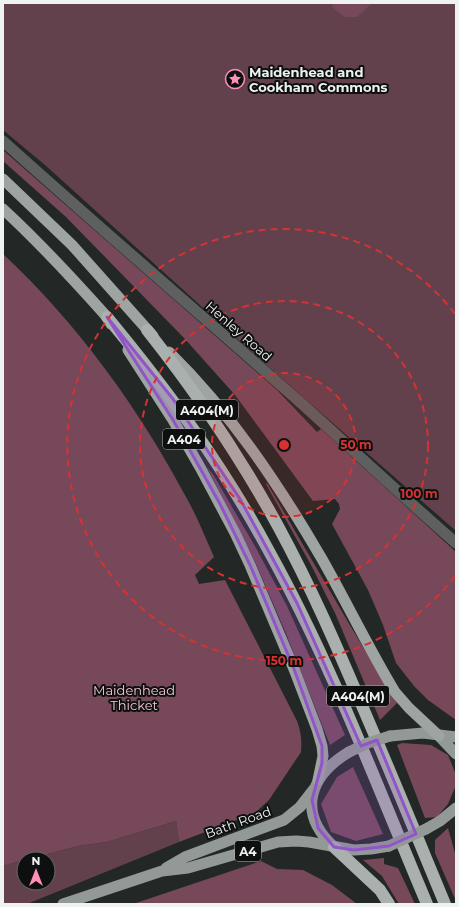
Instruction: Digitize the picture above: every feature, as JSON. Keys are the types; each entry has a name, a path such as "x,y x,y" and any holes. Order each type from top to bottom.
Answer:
{"highway":[{"path":"3,179 72,245 147,330 195,378 247,442 288,502 395,692 409,708 439,736"},
{"name":"A404","path":"3,209 23,228 107,317 173,420 202,469 250,565 317,729 323,756 316,785"},
{"name":"A404(M)","path":"107,317 150,368 193,427 233,488 270,552 326,665 370,767 426,904"},
{"name":"A404(M)","path":"147,330 219,428 260,494 286,542 334,640 445,904"},
{"path":"334,847 380,890 389,904"}],"main road":[{"name":"Bath Road","path":"162,871 185,857 284,820 300,808 334,762 349,752 368,743 390,736 416,733 439,736"},
{"path":"439,736 456,737"},
{"path":"439,736 456,754"},
{"path":"316,785 312,805 315,822 322,834 334,847"},
{"name":"Bath Road","path":"63,904 162,871 188,868 278,842 302,842 349,850 362,850 389,846 426,829 440,821 456,808"}],"street":[{"name":"Henley Road","path":"3,141 142,265 301,403 391,486 456,543"}],"highlighted area":[{"path":"107,317 173,399 240,499 297,603 361,746 377,740 416,834 389,846 354,850 334,847 318,828 312,800 322,763 322,746 294,669 250,565 220,504 173,420"}],"shaded area":[{"path":"3,3 456,3 456,531 263,362 45,165 3,130"},
{"path":"176,821 179,842 27,904 3,904 3,866 16,862 16,891 56,891 56,852 78,846 107,842"}],"green space":[{"path":"333,3 372,3 357,17 344,17 332,7"},
{"path":"3,150 277,390 317,432 321,429 456,552 456,720 428,700 414,686 396,663 383,625 368,590 332,524 340,509 339,504 335,499 313,501 235,395 185,339 66,217 3,161"},
{"name":"Maidenhead Thicket","path":"3,254 56,308 81,337 127,399 148,431 190,504 214,557 195,575 199,584 225,580 297,721 301,736 301,752 269,800 255,813 179,842 176,821 107,842 78,846 56,852 16,851 16,862 3,866"},
{"path":"207,467 214,476 256,548 287,606 345,735 330,745 285,631 256,564"},
{"path":"267,483 397,703 380,720 335,613 312,567 266,484"},
{"path":"402,743 431,745 448,755 456,775 456,785 448,804 437,817 425,818 397,745"},
{"path":"353,767 383,834 356,841 331,832 321,804 337,777"},
{"path":"448,828 456,857 456,901 435,853 435,840"},
{"path":"384,858 384,864 398,868 415,904 399,904 382,876 363,860"},
{"path":"261,861 277,869 303,870 332,885 357,904 133,904"}],"place":[{"name":"Maidenhead and Cookham Commons","path":"235,79"}]}
